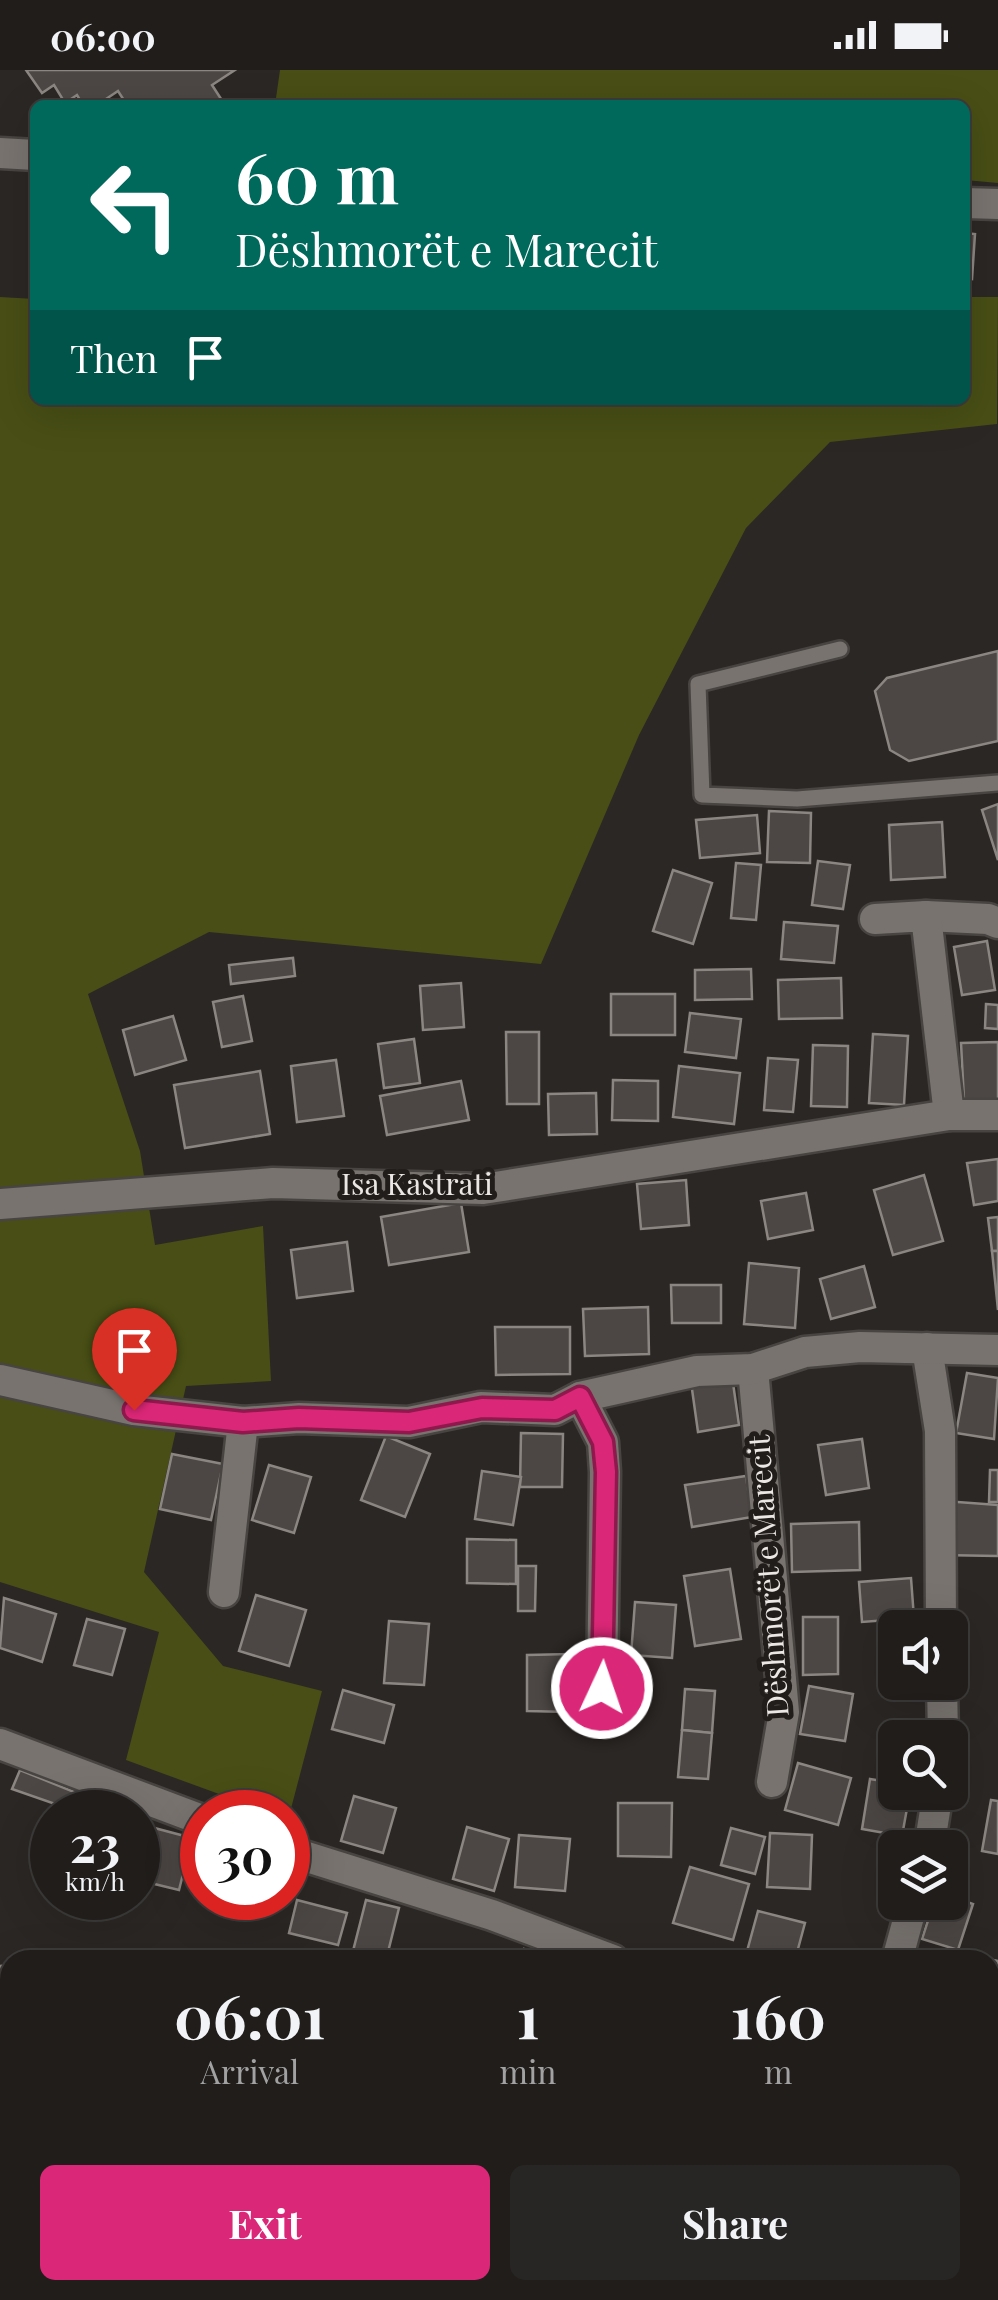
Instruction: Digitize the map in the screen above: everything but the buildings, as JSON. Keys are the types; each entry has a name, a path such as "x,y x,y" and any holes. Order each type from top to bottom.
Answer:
{"street":[{"path":"0,153 30,154"},
{"path":"970,203 998,204"},
{"path":"926,916 949,1115"},
{"path":"875,919 926,916 998,923"},
{"name":"Isa Kastrati","path":"0,1204 272,1183 483,1188 949,1115 998,1115"},
{"path":"0,1380 134,1410 243,1422 299,1418 409,1422 482,1408 555,1410 580,1397 697,1371 753,1370 806,1352 860,1347 998,1350"},
{"path":"927,1348 940,1431 941,1610"},
{"name":"Dëshmorët e Marecit","path":"753,1370 784,1712 772,1782"},
{"path":"580,1397 603,1442 606,1472 602,1688"},
{"path":"224,1592 243,1422"},
{"path":"0,1744 180,1812"},
{"path":"310,1858 492,1915 586,1950"},
{"path":"900,1950 908,1920"}],"lane":[{"path":"840,649 698,684 702,795 797,799 998,784"}],"green space":[{"path":"280,70 998,70 998,183 970,180 970,100 276,100"},
{"path":"0,297 30,299 30,405 970,405 970,297 998,297 997,424 830,442 746,528 639,735 541,964 209,932 88,994 140,1151 155,1245 263,1226 271,1381 186,1386 144,1572 223,1666 322,1691 296,1790 208,1790 126,1760 159,1632 0,1582"}],"route":[{"path":"134,1410 243,1422 299,1418 409,1422 482,1408 555,1410 580,1397 603,1442 606,1472 602,1688"}]}
